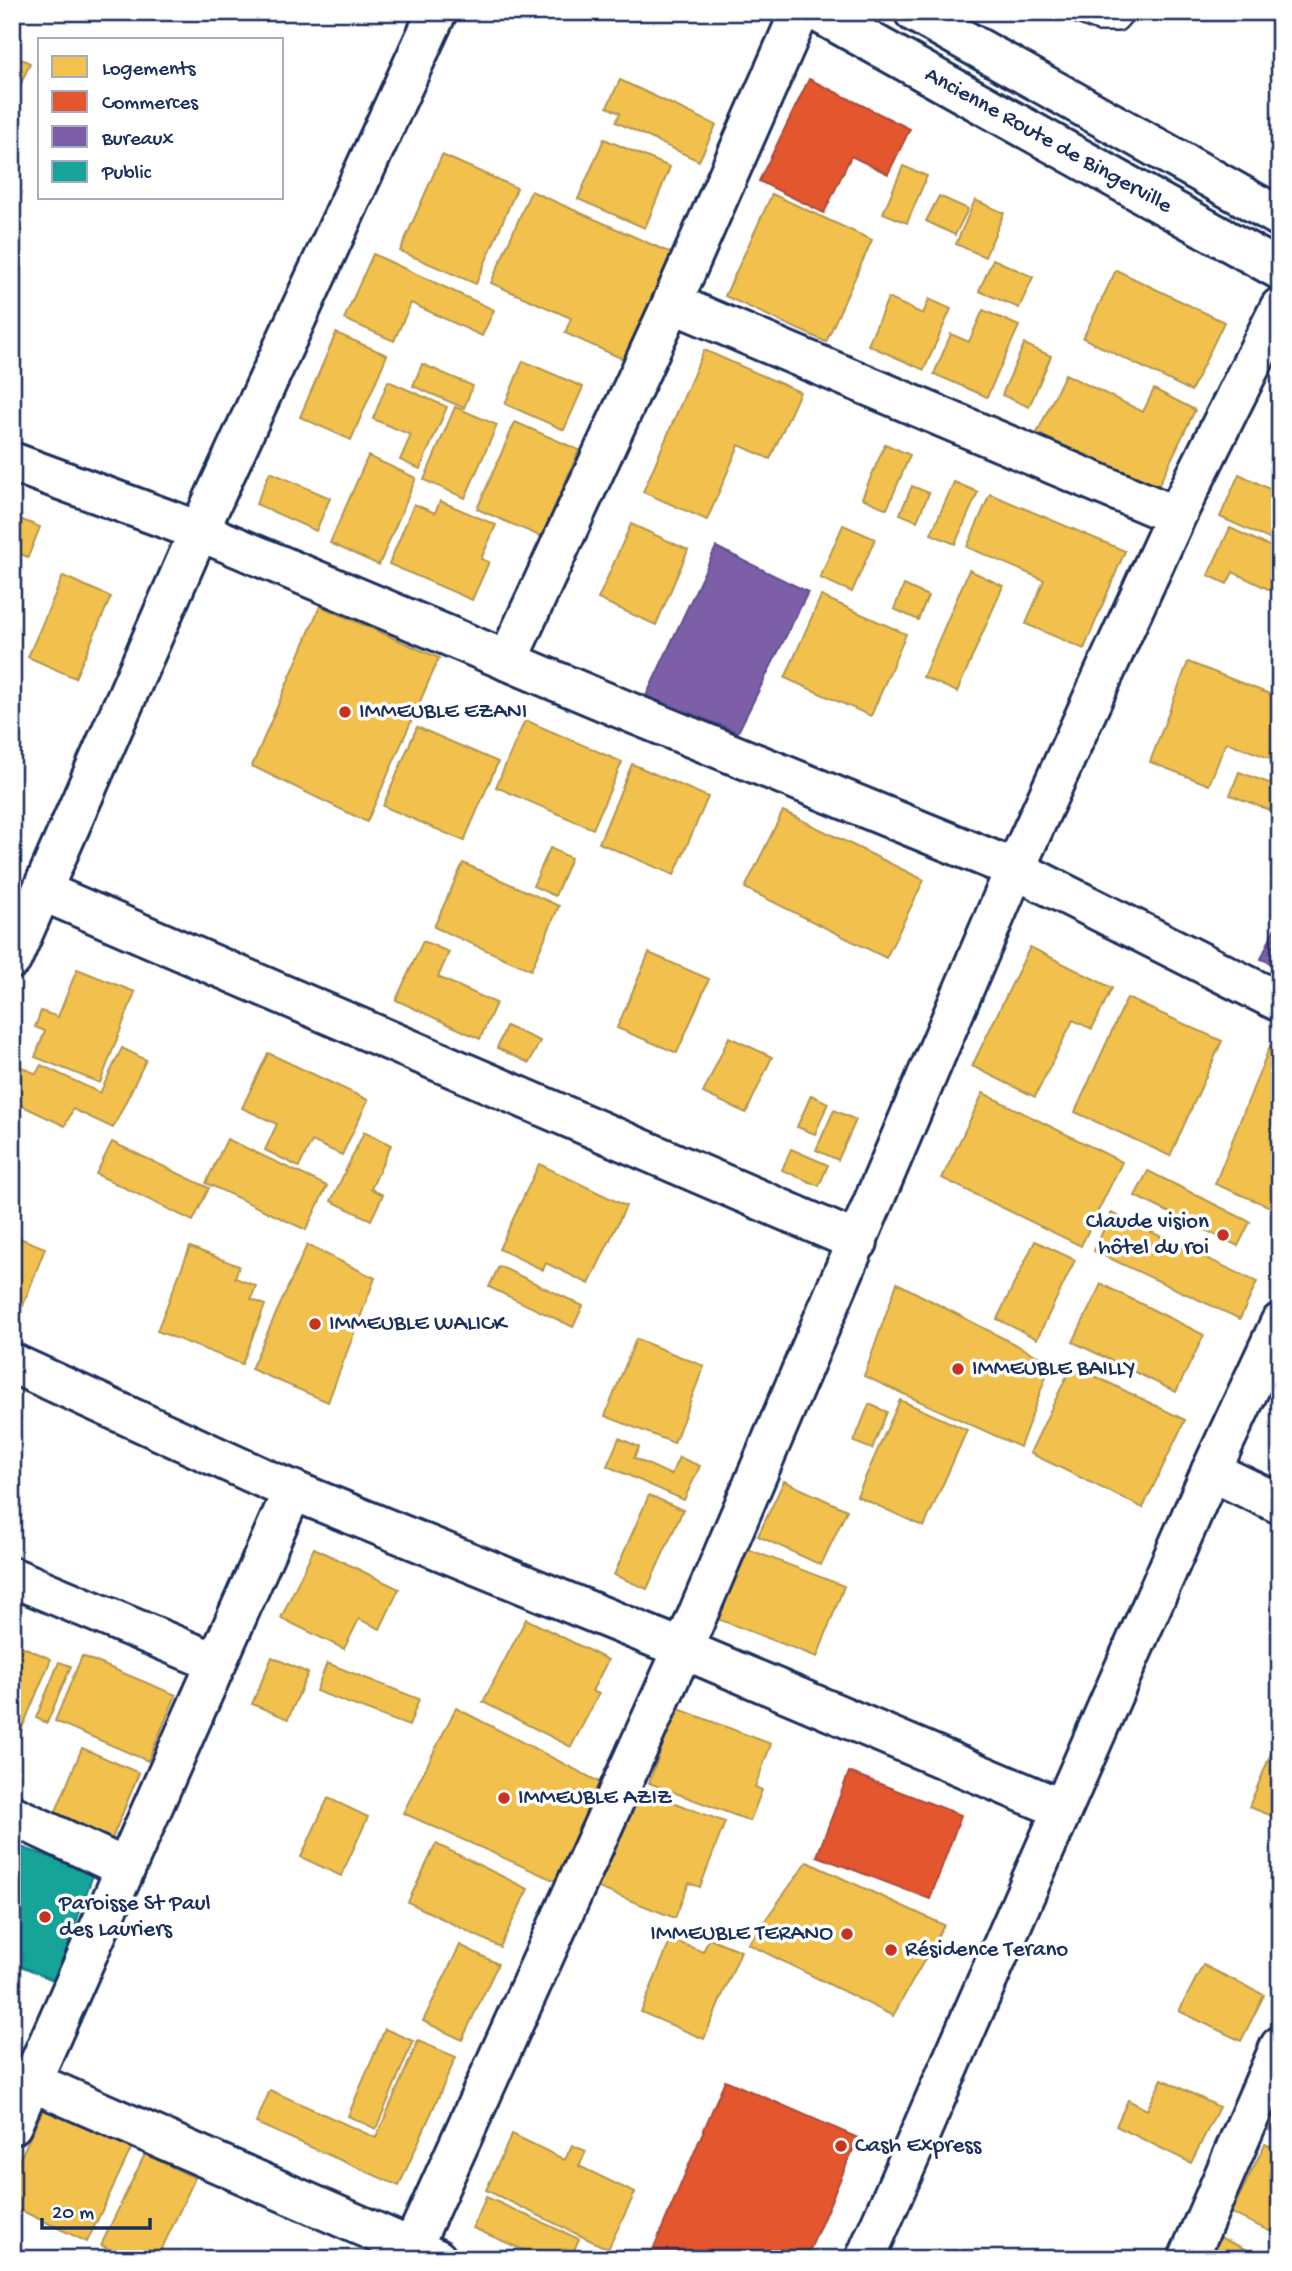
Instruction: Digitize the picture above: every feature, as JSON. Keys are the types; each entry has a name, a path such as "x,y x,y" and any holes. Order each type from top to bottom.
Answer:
{"street":[{"path":"12,958 199,531 437,12"},
{"path":"508,661 672,303 800,12"},
{"name":"Ancienne Route de Bingerville","path":"817,12 1280,270"},
{"name":"Ancienne Route de Bingerville","path":"914,12 1280,217"},
{"path":"672,303 1176,516"},
{"path":"30,2081 418,2255 683,1649 1015,869 1176,516 1280,307"},
{"path":"12,462 199,531 1015,869 1280,1002"},
{"path":"43,891 858,1242"},
{"path":"864,2259 1211,1471 1280,1323"},
{"path":"12,1363 293,1490 683,1649 1062,1809"},
{"path":"1211,1471 1280,1504"},
{"path":"12,2125 293,1490"},
{"path":"12,1577 217,1662"},
{"path":"12,1815 125,1868"},
{"path":"1188,2259 1280,2046"}],"lane":[{"path":"1079,12 1099,20 1117,20 1124,12"}],"building: Logements":[{"path":"12,55 30,63 12,104"},
{"path":"620,80 716,125 699,161 616,122 620,113 607,107"},
{"path":"604,139 670,167 645,228 578,199"},
{"path":"442,155 517,188 476,284 400,251"},
{"path":"903,166 927,176 907,223 883,213"},
{"path":"531,191 680,257 634,364 565,333 571,318 491,283"},
{"path":"772,194 872,240 826,342 725,296"},
{"path":"939,196 968,209 955,235 926,221"},
{"path":"975,200 1004,213 985,257 956,244"},
{"path":"373,254 494,310 482,336 411,303 394,341 344,319"},
{"path":"993,259 1033,277 1019,308 979,291"},
{"path":"1116,270 1224,322 1191,391 1083,338"},
{"path":"888,298 923,314 929,299 951,309 924,370 868,345"},
{"path":"983,310 1019,326 987,397 934,374 951,334 969,342"},
{"path":"336,333 387,355 351,440 300,417"},
{"path":"1024,344 1051,356 1029,407 1002,395"},
{"path":"704,350 800,392 770,459 739,445 707,520 643,492"},
{"path":"523,361 583,387 564,430 505,404"},
{"path":"422,364 473,386 464,408 413,386"},
{"path":"1065,374 1143,412 1154,389 1195,410 1156,491 1037,433"},
{"path":"388,381 447,407 420,469 400,460 411,435 373,419"},
{"path":"455,407 497,425 465,498 424,480"},
{"path":"515,422 579,450 542,537 477,509"},
{"path":"885,444 910,455 887,509 862,498"},
{"path":"368,456 416,478 379,565 330,543"},
{"path":"270,472 330,498 316,531 256,504"},
{"path":"1239,474 1280,494 1280,544 1220,517"},
{"path":"954,482 978,492 955,544 931,534"},
{"path":"912,486 929,493 917,521 900,514"},
{"path":"990,494 1125,551 1084,649 1026,624 1044,580 967,547"},
{"path":"440,501 496,525 481,559 489,562 472,600 389,564 414,504 435,513"},
{"path":"12,516 40,527 28,557 12,551"},
{"path":"631,524 688,550 656,625 598,599"},
{"path":"843,525 875,539 852,592 820,578"},
{"path":"1230,528 1280,551 1280,583 1276,581 1272,591 1233,572 1227,584 1208,575"},
{"path":"969,570 1003,586 957,692 923,677"},
{"path":"63,576 111,597 75,678 28,657"},
{"path":"904,585 928,596 918,620 894,609"},
{"path":"821,596 906,634 871,716 785,678"},
{"name":"IMMEUBLE EZANI","path":"320,606 439,658 367,822 252,766"},
{"path":"1188,662 1280,698 1280,762 1226,742 1209,785 1150,762"},
{"path":"525,720 622,762 593,829 496,787"},
{"path":"417,727 498,762 464,841 383,806"},
{"path":"632,764 708,797 674,875 599,843"},
{"path":"1239,772 1280,787 1280,814 1230,795"},
{"path":"783,811 924,880 886,958 745,888"},
{"path":"550,848 571,858 555,896 533,886"},
{"path":"463,863 559,906 531,970 434,927"},
{"path":"423,941 449,952 438,977 496,1003 480,1039 396,1000"},
{"path":"1030,947 1112,988 1092,1029 1073,1020 1035,1097 972,1066"},
{"path":"649,953 709,979 677,1053 617,1028"},
{"path":"77,969 135,992 100,1083 35,1057 45,1031 35,1027 41,1011 58,1017"},
{"path":"1127,998 1222,1041 1170,1156 1075,1112"},
{"path":"506,1026 540,1041 529,1063 497,1048"},
{"path":"729,1037 772,1057 746,1113 703,1093"},
{"path":"1270,1046 1280,1050 1280,1211 1215,1184"},
{"path":"122,1048 146,1060 113,1128 73,1109 65,1126 12,1101 12,1082 20,1066 36,1074 41,1065 100,1093"},
{"path":"268,1053 368,1100 342,1155 312,1141 299,1167 265,1150 277,1124 242,1108"},
{"path":"983,1093 1122,1162 1081,1246 942,1178"},
{"path":"811,1095 828,1103 815,1134 797,1127"},
{"path":"834,1110 856,1120 838,1160 816,1150"},
{"path":"364,1132 391,1145 371,1189 383,1195 371,1220 331,1201"},
{"path":"227,1139 327,1186 306,1230 206,1183"},
{"path":"112,1142 209,1188 193,1221 96,1174"},
{"path":"791,1149 828,1165 819,1186 782,1170"},
{"path":"539,1164 626,1206 589,1284 546,1263 543,1270 499,1249"},
{"path":"1148,1171 1250,1222 1238,1246 1135,1196"},
{"path":"1111,1213 1257,1282 1240,1319 1094,1251"},
{"path":"12,1235 45,1248 23,1306 12,1301"},
{"path":"1035,1241 1075,1260 1037,1339 997,1319"},
{"name":"IMMEUBLE WALICK","path":"307,1245 375,1278 328,1402 251,1369"},
{"path":"190,1247 239,1266 235,1278 256,1286 251,1299 265,1305 242,1364 157,1331"},
{"path":"499,1266 583,1306 573,1327 489,1287"},
{"name":"IMMEUBLE BAILLY","path":"897,1283 1051,1363 1020,1447 864,1376"},
{"path":"1101,1284 1204,1335 1176,1392 1073,1342"},
{"path":"636,1339 704,1366 674,1443 605,1416"},
{"path":"1072,1365 1185,1420 1143,1508 1030,1453"},
{"path":"900,1400 967,1430 924,1527 857,1496"},
{"path":"869,1404 887,1412 872,1449 854,1442"},
{"path":"619,1438 639,1447 634,1458 671,1475 679,1457 700,1466 684,1500 607,1466"},
{"path":"784,1481 847,1510 821,1565 758,1536"},
{"path":"649,1495 683,1510 647,1589 614,1575"},
{"path":"314,1548 399,1589 380,1629 359,1619 344,1649 281,1618"},
{"path":"745,1548 844,1586 817,1657 718,1619"},
{"path":"526,1619 608,1660 592,1691 599,1694 571,1747 483,1702"},
{"path":"12,1642 51,1659 15,1745 12,1744"},
{"path":"82,1656 176,1695 148,1761 55,1721"},
{"path":"272,1657 308,1673 288,1719 252,1704"},
{"path":"59,1662 71,1666 47,1723 36,1718"},
{"path":"327,1663 419,1699 409,1726 316,1691"},
{"name":"IMMEUBLE AZIZ","path":"456,1708 603,1784 560,1883 403,1813"},
{"path":"676,1708 771,1744 755,1787 762,1790 750,1821 649,1783"},
{"path":"1280,1734 1280,1819 1249,1807"},
{"path":"82,1748 139,1773 109,1846 52,1821"},
{"path":"633,1787 725,1822 700,1887 689,1883 675,1918 596,1887"},
{"path":"328,1798 368,1817 341,1876 301,1857"},
{"path":"436,1844 528,1889 500,1947 408,1902"},
{"name":"IMMEUBLE TERANO","path":"807,1862 944,1925 893,2016 748,1944"},
{"path":"709,1938 741,1951 704,2039 641,2012 671,1939 703,1952"},
{"path":"460,1945 498,1964 462,2040 423,2021"},
{"path":"1203,1965 1264,1995 1241,2041 1179,2011"},
{"path":"385,2029 413,2041 376,2129 348,2116"},
{"path":"418,2041 456,2057 399,2186 256,2123 270,2090 376,2138"},
{"path":"1162,2079 1219,2107 1191,2163 1116,2126 1128,2100 1147,2110"},
{"path":"1280,2103 1280,2135 1269,2130"},
{"path":"45,2106 132,2147 87,2242 12,2206 12,2175"},
{"path":"512,2134 565,2160 572,2145 586,2151 579,2166 635,2193 608,2249 486,2190"},
{"path":"1265,2144 1280,2151 1280,2236 1231,2213"},
{"path":"145,2154 195,2178 157,2259 129,2259 101,2245"},
{"path":"486,2197 579,2239 570,2259 544,2259 473,2228"},
{"path":"1213,2234 1266,2259 1201,2259"}],"building: Commerces":[{"path":"809,79 910,129 888,174 851,156 824,213 759,181"},
{"path":"849,1772 961,1815 930,1899 817,1856"},
{"path":"725,2080 858,2138 806,2259 649,2259"}],"building: Bureaux":[{"path":"716,547 808,592 738,732 646,696"},
{"path":"1280,918 1280,967 1261,959"}],"building: Public":[{"name":"Paroisse St Paul des Lauriers","path":"12,1844 94,1872 55,1981 12,1962"}],"place":[{"name":"IMMEUBLE EZANI","path":"345,712"},
{"name":"Claude vision hôtel du roi","path":"1223,1235"},
{"name":"IMMEUBLE WALICK","path":"315,1324"},
{"name":"IMMEUBLE BAILLY","path":"958,1369"},
{"name":"IMMEUBLE AZIZ","path":"504,1798"},
{"name":"Paroisse St Paul des Lauriers","path":"45,1917"},
{"name":"IMMEUBLE TERANO","path":"847,1934"},
{"name":"Résidence Terano","path":"891,1950"},
{"name":"Cash Express","path":"841,2146"}]}
